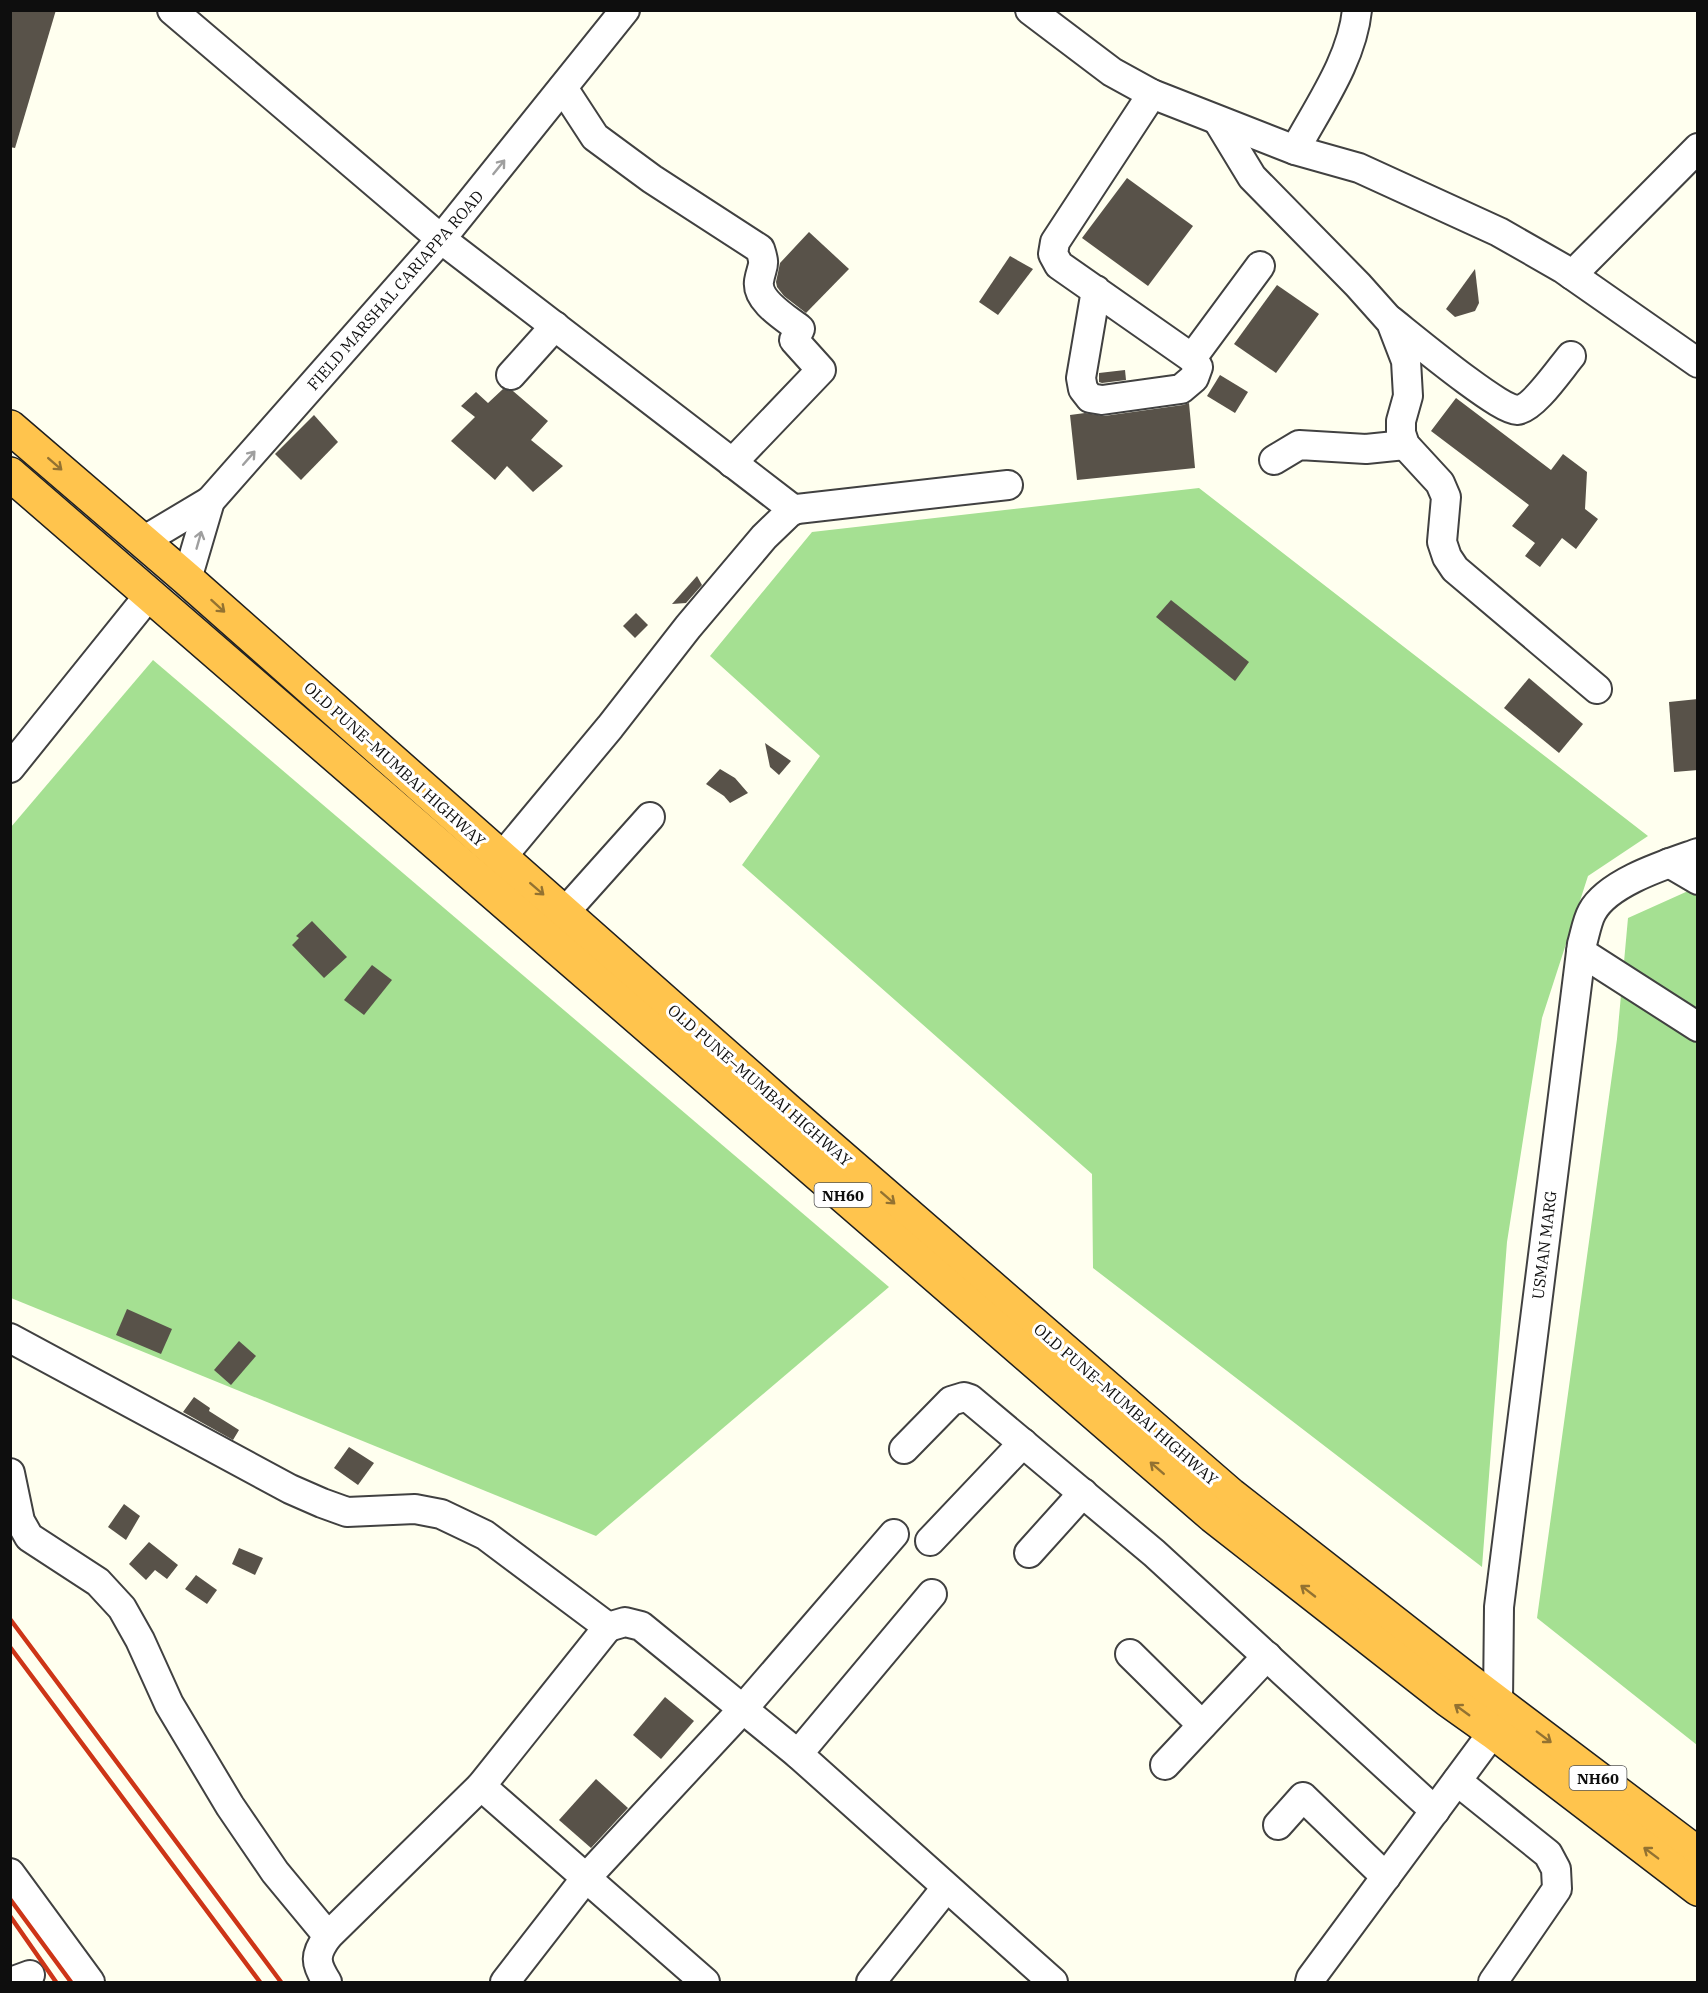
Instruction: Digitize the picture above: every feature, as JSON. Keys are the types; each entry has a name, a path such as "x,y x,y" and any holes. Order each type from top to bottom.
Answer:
{"highway":[{"name":"OLD PUNE–MUMBAI HIGHWAY","path":"10,427 187,579 795,1117 1231,1495 1465,1678 1496,1717 1698,1889"},
{"name":"OLD PUNE–MUMBAI HIGHWAY","path":"10,474 1213,1516 1448,1700 1496,1717 1698,1854"}],"street":[{"name":"FIELD MARSHAL CARIAPPA ROAD","path":"187,579 210,501 441,239 625,10"},
{"path":"1030,10 1112,72 1152,94 1295,150 1359,168 1499,232 1572,275 1698,363"},
{"path":"1295,150 1340,67 1356,22 1356,10"},
{"path":"187,15 441,239 794,510"},
{"path":"563,88 595,137 652,179 760,249 765,265 759,283 761,295 800,329 794,340 821,370 732,463"},
{"path":"1096,290 1081,378 1083,389 1090,398 1102,400 1181,389 1194,378 1198,367 1192,358 1096,290 1059,265 1053,254 1055,242 1152,94"},
{"path":"1218,121 1252,177 1391,322 1406,361 1408,396 1401,421 1401,433 1405,445 1440,483 1446,496 1442,542 1446,557 1455,569 1597,689"},
{"path":"1572,275 1698,148"},
{"path":"1192,358 1260,266"},
{"path":"1386,316 1483,392 1509,409 1518,410 1530,405 1571,356"},
{"path":"511,375 555,326"},
{"path":"1274,460 1299,445 1366,449 1405,445"},
{"path":"501,858 610,727 688,627 764,537 790,512 1008,484"},
{"path":"143,541 210,501"},
{"path":"10,768 150,594"},
{"path":"564,913 650,817"},
{"name":"USMAN MARG","path":"1496,1717 1499,1607 1581,952 1593,911 1614,889 1650,869 1698,853"},
{"path":"1669,863 1698,880"},
{"path":"1581,952 1698,1027"},
{"path":"10,1338 321,1503 347,1512 415,1509 441,1514 485,1535 608,1627"},
{"path":"904,1449 951,1401 964,1397 970,1399 1154,1553 1435,1811"},
{"path":"930,1541 1023,1443"},
{"path":"10,1473 20,1521 29,1537 98,1582 122,1608 140,1640 169,1704 230,1806 275,1872 328,1936"},
{"path":"1029,1552 1083,1493"},
{"path":"505,1983 585,1879 742,1710 894,1534"},
{"path":"798,1754 932,1594"},
{"path":"327,1983 319,1970 317,1958 320,1947 328,1936 481,1786 608,1627 625,1622 641,1626 798,1754 1053,1983"},
{"path":"1130,1654 1203,1725"},
{"path":"1165,1765 1267,1656"},
{"path":"1310,1983 1311,1978 1457,1781 1496,1717"},
{"path":"1457,1781 1548,1854 1556,1869 1557,1889 1493,1983"},
{"path":"481,1786 705,1983"},
{"path":"1278,1826 1302,1797 1386,1877"},
{"path":"10,1873 90,1983"},
{"path":"871,1983 946,1888"}],"green space":[{"path":"1199,488 1648,836 1588,876 1542,1018 1507,1242 1482,1567 1093,1268 1092,1174 742,865 820,756 710,656 812,532"},
{"path":"153,660 889,1287 596,1536 11,1298 11,827"},
{"path":"1697,887 1697,1745 1537,1618 1617,1039 1628,918"}],"building":[{"path":"10,10 56,10 15,148 10,147"},
{"path":"1127,178 1193,226 1148,286 1082,238"},
{"path":"809,232 849,269 806,313 784,296 776,282 780,263"},
{"path":"1010,256 1033,269 998,315 979,302"},
{"path":"1475,269 1479,303 1475,311 1455,317 1446,309"},
{"path":"1277,285 1319,314 1276,373 1234,344"},
{"path":"1125,370 1126,380 1099,382 1099,373"},
{"path":"1220,375 1248,392 1235,413 1207,396"},
{"path":"503,389 513,391 548,421 531,440 563,466 533,492 507,466 495,480 451,441 475,417 461,406 476,392 488,403"},
{"path":"1456,398 1551,470 1563,454 1587,472 1585,509 1598,519 1576,549 1562,538 1540,567 1525,556 1535,543 1512,526 1529,505 1431,431"},
{"path":"1189,403 1195,468 1077,480 1070,415 1085,413 1104,416"},
{"path":"314,415 338,442 301,480 275,454"},
{"path":"697,576 702,585 686,603 672,604"},
{"path":"1171,600 1249,662 1235,681 1156,617"},
{"path":"636,613 648,625 635,638 623,626"},
{"path":"1529,678 1583,724 1559,753 1504,708"},
{"path":"1698,699 1698,770 1674,772 1669,702"},
{"path":"765,743 791,761 779,775 770,767"},
{"path":"720,769 735,778 748,793 730,803 706,784"},
{"path":"312,921 347,957 324,978 292,945 299,938 296,936"},
{"path":"372,965 392,980 364,1015 344,1000"},
{"path":"127,1309 172,1329 161,1354 116,1335"},
{"path":"239,1341 256,1356 231,1385 214,1370"},
{"path":"194,1397 210,1408 209,1411 239,1430 233,1440 183,1412"},
{"path":"349,1447 374,1463 358,1485 334,1468"},
{"path":"124,1504 140,1516 126,1540 108,1527"},
{"path":"149,1542 178,1565 167,1579 155,1570 146,1580 129,1564"},
{"path":"239,1548 263,1558 255,1575 232,1564"},
{"path":"196,1575 217,1590 207,1604 185,1589"},
{"path":"665,1697 694,1721 661,1759 633,1735"},
{"path":"596,1779 628,1808 591,1848 559,1820"}],"railway":[{"path":"10,1619 281,1982"},
{"path":"10,1647 260,1982"},
{"path":"10,1899 71,1982"},
{"path":"10,1916 56,1982"}]}
